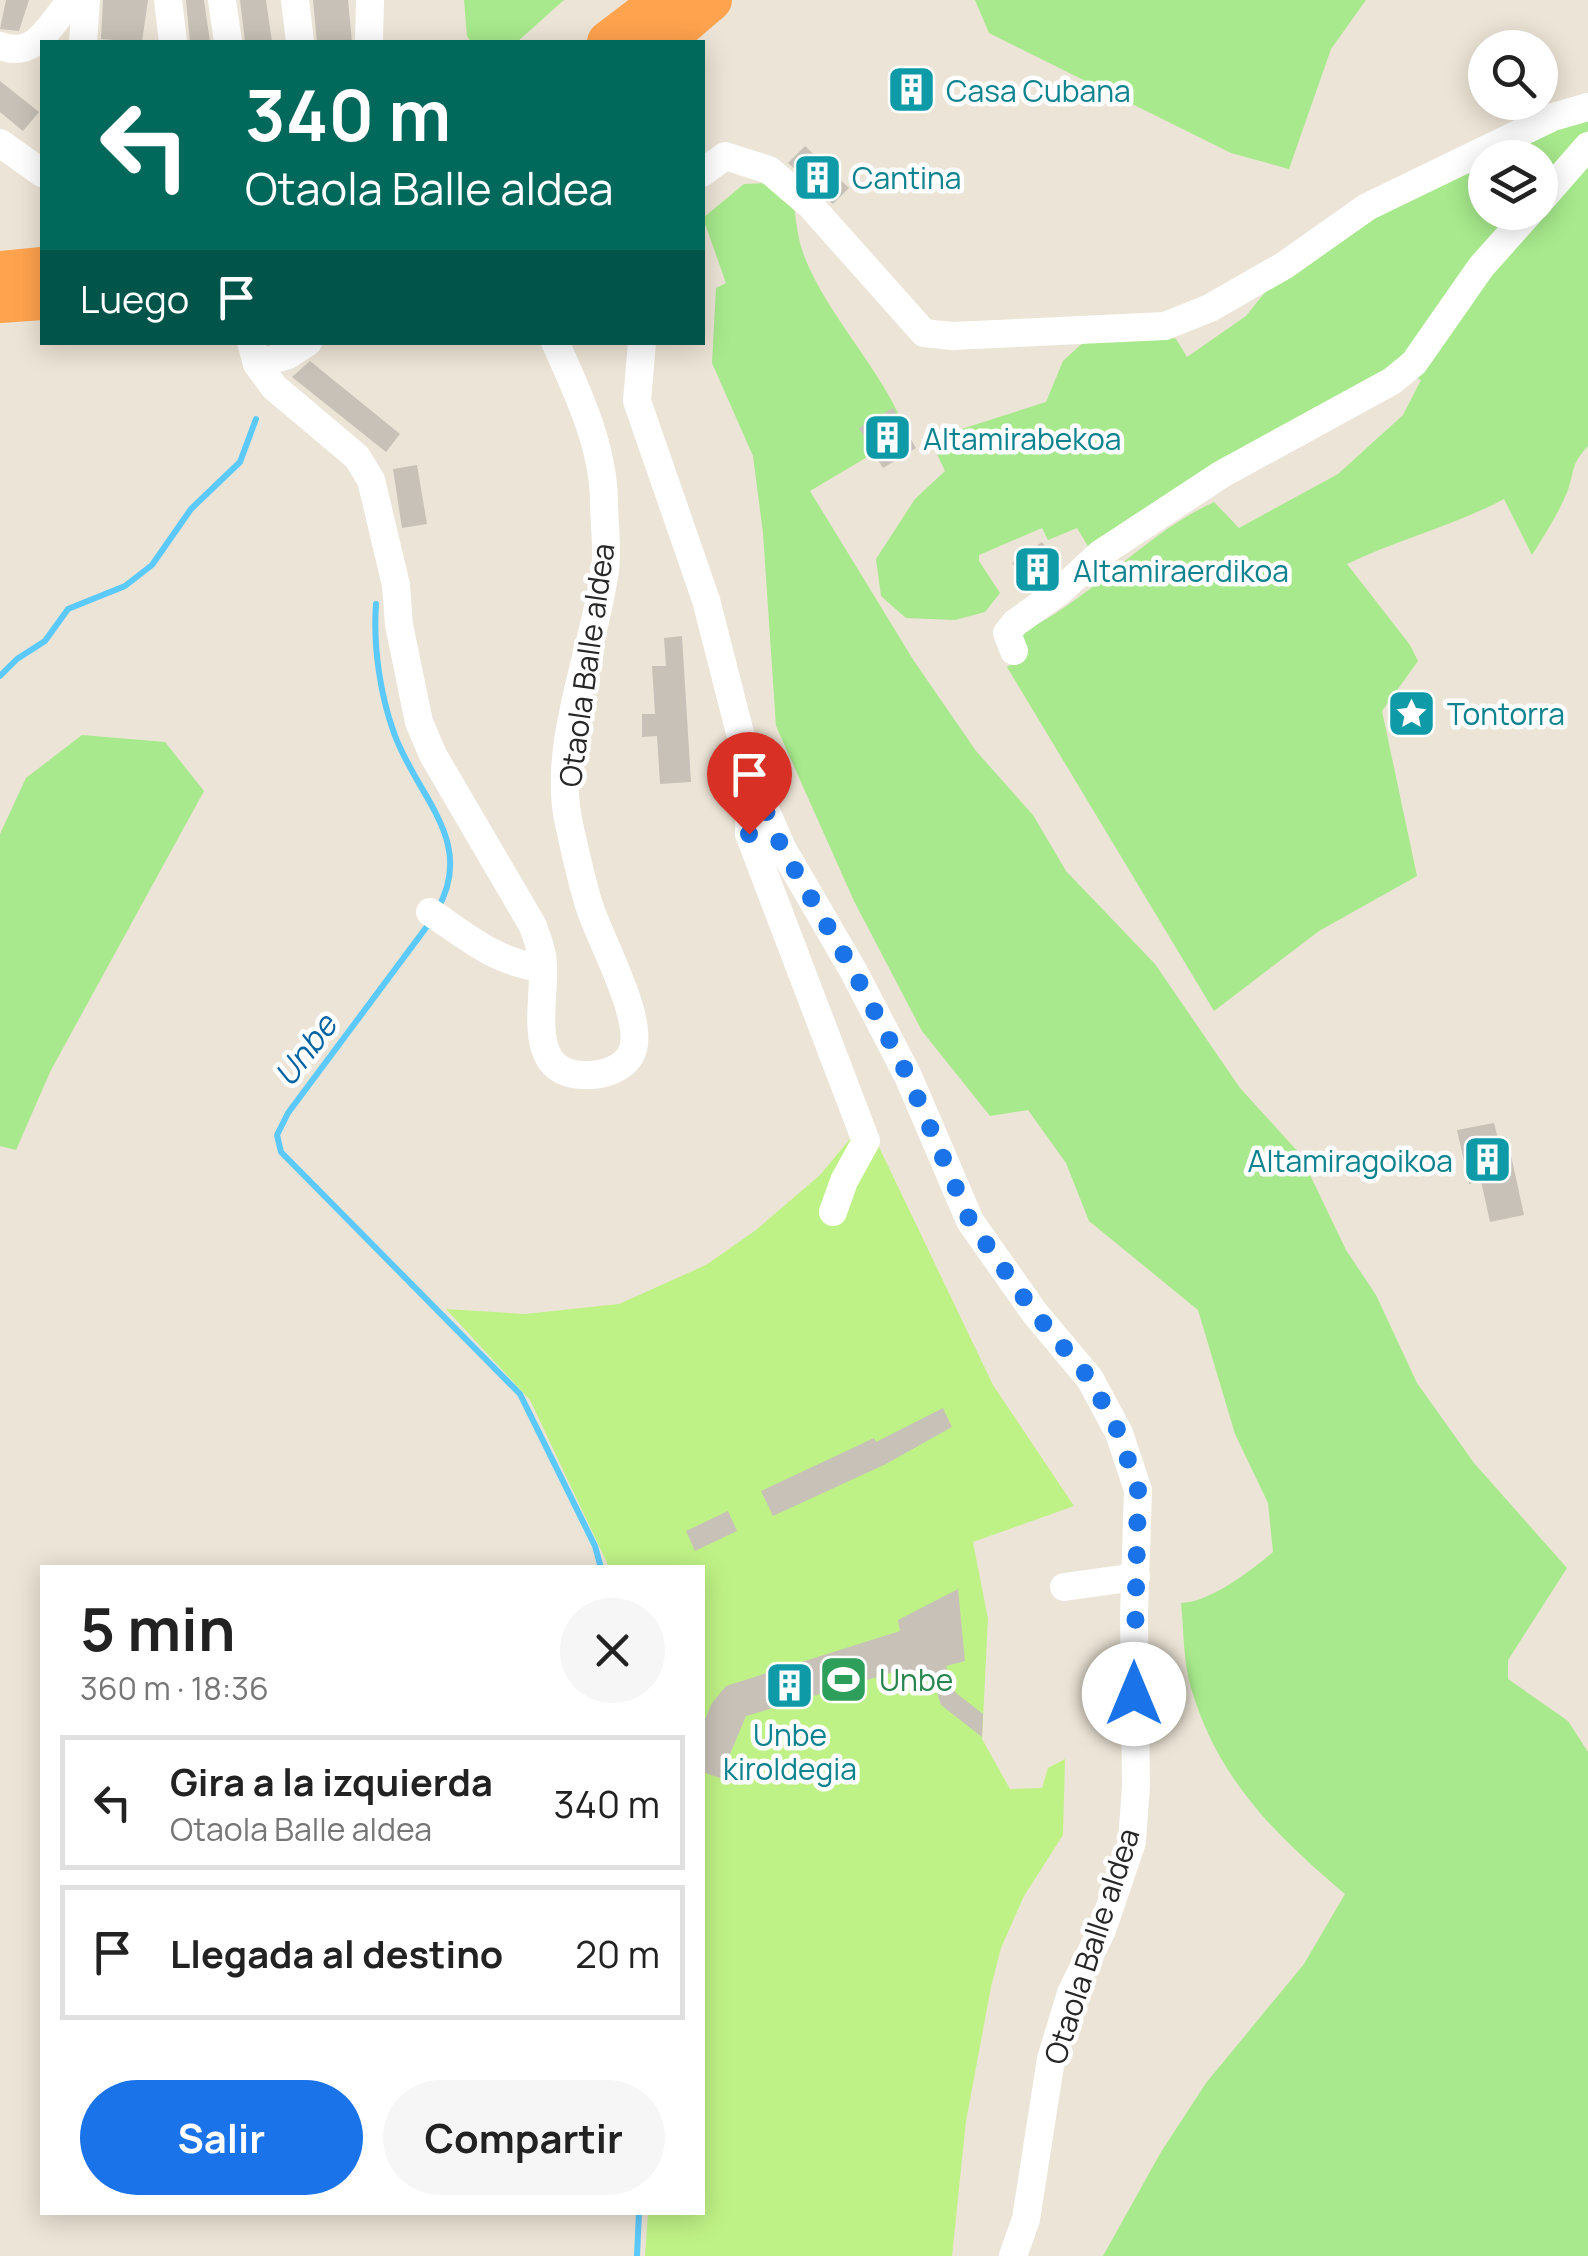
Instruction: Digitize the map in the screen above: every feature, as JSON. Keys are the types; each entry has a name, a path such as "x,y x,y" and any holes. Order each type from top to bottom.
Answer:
{"highway":[{"path":"611,40 664,0"},
{"path":"664,40 711,0"},
{"path":"12,293 40,270"}],"street":[{"path":"0,46 10,50 43,39 72,0"},
{"path":"83,40 86,0"},
{"path":"168,0 173,40"},
{"path":"222,0 228,40"},
{"path":"295,0 300,40"},
{"path":"370,0 370,40"},
{"path":"705,171 726,156 768,170 810,205 924,334 1165,326 1210,308 1285,265 1367,207 1553,117 1588,107"},
{"path":"0,143 40,172"},
{"path":"1558,180 1588,146"},
{"path":"1014,651 1007,633 1015,623 1100,554 1222,474 1392,381 1414,363 1481,267 1514,230"},
{"path":"254,353 288,355 303,345"},
{"name":"Otaola Balle aldea","path":"254,353 274,387 357,457 371,480 396,585 418,722 433,755 532,926 542,956 540,1024 544,1047 556,1066 577,1075 600,1075 618,1068 632,1052 635,1030 629,1002 589,904 567,818 566,780 582,665 605,568 604,487 592,430 556,345"},
{"name":"Otaola Balle aldea","path":"642,345 637,401 706,600 751,776 782,848 854,972 908,1076 970,1221 1034,1312 1090,1379 1119,1433 1138,1490 1134,1615 1136,1786 1132,1842 1102,1930 1071,1992 1052,2059 1026,2219 1013,2256"},
{"name":"Otaola Balle aldea","path":"751,776 749,834 866,1141 832,1212"},
{"path":"430,912 495,957 542,968"},
{"path":"1064,1587 1136,1577"}],"green space":[{"path":"464,0 564,0 519,40 470,40"},
{"path":"975,0 1366,0 1331,49 1289,169 1231,153 989,33"},
{"path":"1588,116 1588,130 1558,166 1558,140 1518,140"},
{"path":"1588,152 1588,446 1576,462 1552,523 1532,555 1504,499 1347,564 1418,661 1382,711 1417,876 1319,931 1214,1011 1007,667 1025,656 1022,632 1072,602 1188,516 1214,502 1239,528 1338,474 1403,415 1421,380 1415,377 1414,370 1526,230 1558,230 1558,190"},
{"path":"1468,163 1468,230 1505,230 1411,354 1385,374 1173,497 1092,553 1077,528 1048,540 1042,528 979,555 1000,593 985,612 955,620 906,618 881,596 876,559 915,499 945,471 930,439 1046,402 1063,361 1090,336 1155,332 1176,339 1187,357 1246,316 1286,266 1368,210"},
{"path":"790,182 799,240 814,278 898,413 863,435 874,453 810,491 914,661 976,751 1033,815 1066,871 1155,964 1240,1088 1300,1154 1346,1250 1376,1295 1417,1383 1474,1463 1567,1568 1508,1660 1508,1679 1568,1721 1588,1752 1588,2256 1103,2256 1161,2152 1206,2083 1304,1964 1345,1894 1272,1826 1233,1777 1202,1721 1188,1678 1181,1603 1217,1592 1273,1552 1268,1503 1235,1434 1198,1310 1089,1221 1066,1163 1028,1110 990,1116 922,1031 854,901 776,726 763,533 753,456 712,363 716,288 726,283 705,216 744,184"},
{"path":"82,735 165,742 204,791 51,1070 16,1150 0,1146 0,834 26,778"},
{"name":"Unbe","path":"854,1134 879,1147 993,1385 1074,1506 973,1542 988,1619 982,1739 1010,1789 1042,1788 1048,1768 1065,1759 1063,1835 1024,1896 1001,1948 966,2121 952,2256 645,2256 648,2215 705,2215 705,1565 608,1565 530,1400 446,1309 525,1314 619,1304 706,1265 756,1230 820,1175"}],"building":[{"path":"6,0 29,0 19,31 0,29"},
{"path":"103,0 148,0 142,40 101,39"},
{"path":"186,0 204,0 210,40 190,40"},
{"path":"240,0 266,0 272,40 245,40"},
{"path":"313,0 348,0 352,40 317,40"},
{"name":"Casa Cubana","path":"900,74 927,80 921,107 894,101"},
{"path":"0,81 39,112 23,131 0,112"},
{"name":"Cantina","path":"805,146 849,188 833,204 788,163"},
{"path":"310,361 400,434 386,452 292,377"},
{"name":"Altamirabekoa","path":"893,408 916,448 883,468 859,428"},
{"path":"417,465 427,524 402,528 393,469"},
{"name":"Altamiraerdikoa","path":"1042,542 1059,568 1030,591 1012,563"},
{"path":"682,636 691,782 660,784 657,736 642,737 642,714 655,714 652,666 666,666 664,638"},
{"name":"Altamiragoikoa","path":"1494,1123 1498,1139 1507,1137 1524,1215 1490,1222 1481,1181 1469,1184 1457,1130"},
{"path":"943,1408 952,1427 886,1464 773,1516 761,1491 874,1438 876,1442"},
{"path":"728,1511 737,1531 695,1551 686,1531"},
{"name":"Unbe kiroldegia","path":"958,1589 965,1661 946,1666 956,1693 983,1714 982,1737 941,1705 934,1683 894,1672 746,1716 720,1778 705,1773 705,1719 726,1686 900,1631 898,1620"}],"waterway":[{"path":"0,676 45,641 68,609 125,586 152,565 191,509 240,462 256,419"},
{"name":"Unbe","path":"376,604 377,653 389,718 447,840 448,885 437,910"},
{"name":"Unbe","path":"431,921 288,1113 277,1135 281,1152 520,1394 595,1546 600,1565"},
{"name":"Unbe","path":"637,2256 639,2215"}],"place":[{"name":"Casa Cubana","path":"911,90"},
{"name":"Cantina","path":"817,177"},
{"name":"Altamirabekoa","path":"888,438"},
{"name":"Altamiraerdikoa","path":"1038,570"},
{"name":"Tontorra","path":"1412,713"},
{"name":"Altamiragoikoa","path":"1488,1160"},
{"name":"Unbe","path":"844,1679"},
{"name":"Unbe kiroldegia","path":"790,1685"}],"route":[{"path":"749,834 751,776 782,848 854,972 908,1076 970,1221 1034,1312 1090,1379 1119,1433 1138,1490 1134,1694"}]}
